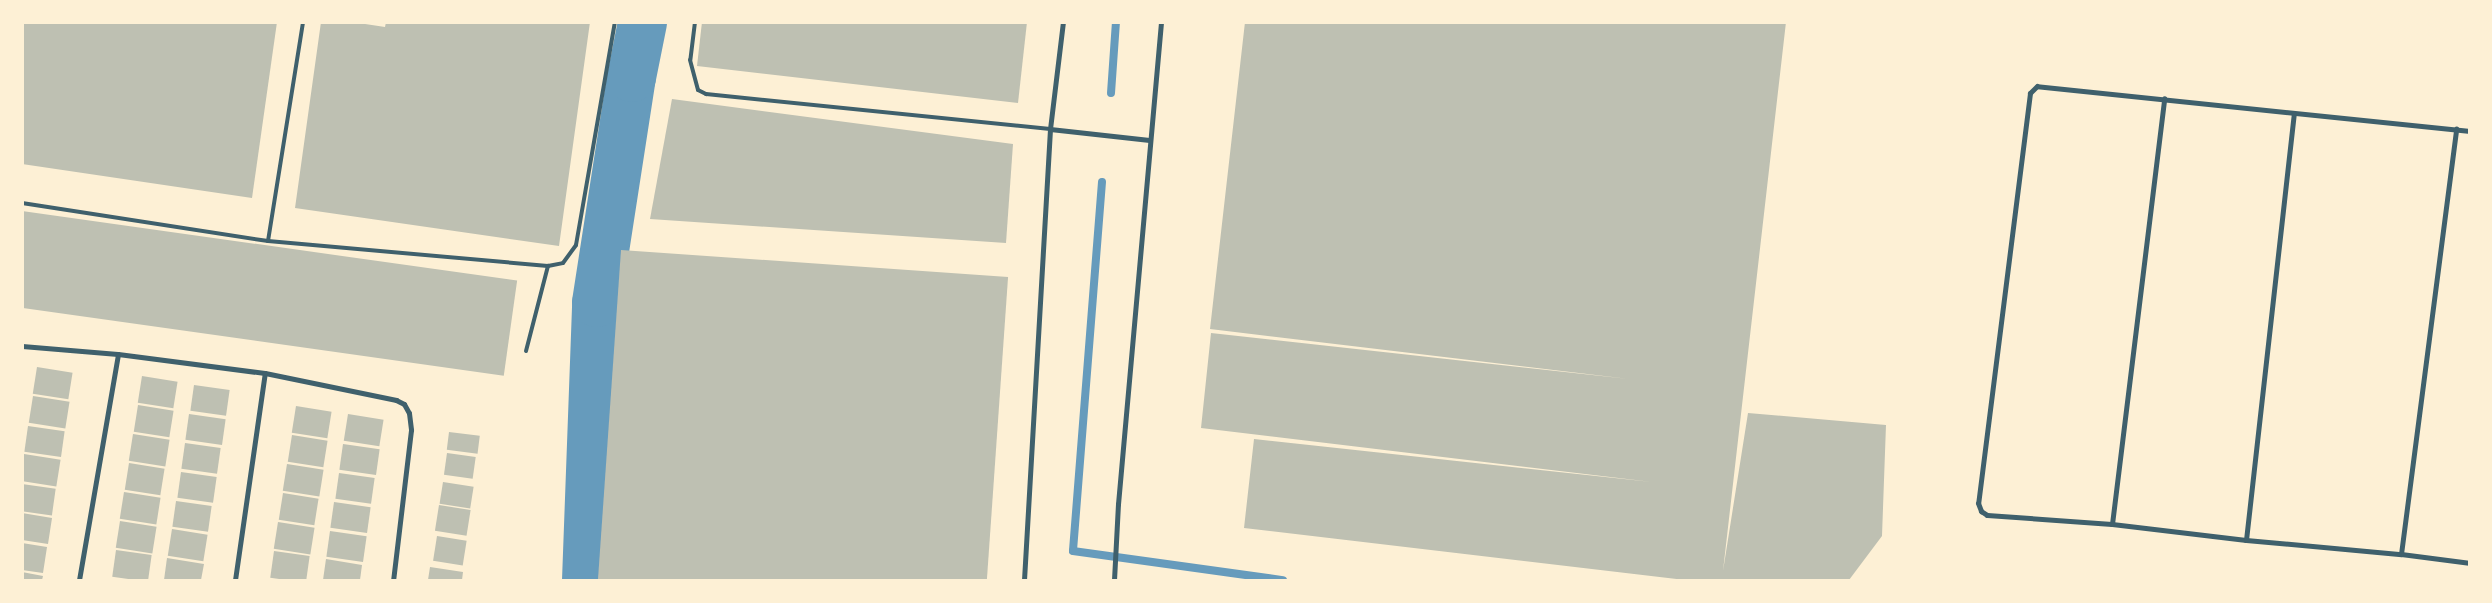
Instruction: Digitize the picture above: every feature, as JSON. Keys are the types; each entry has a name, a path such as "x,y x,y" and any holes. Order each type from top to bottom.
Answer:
{"street":[{"path":"1024,580 1050,128 1063,22"},
{"path":"1114,580 1149,140 1161,22"},
{"path":"2470,131 2037,86 2030,94 1978,503 1981,511 1987,515 2112,524 2470,563"},
{"path":"2112,524 2164,98"},
{"path":"2246,540 2294,114"},
{"path":"1050,128 1149,140"},
{"path":"2401,554 2456,129"},
{"path":"22,346 118,354 265,373 396,400 404,404 409,413 411,430 393,580"},
{"path":"78,580 118,354"},
{"path":"235,580 265,373"}],"lane":[{"path":"268,241 303,22"},
{"path":"22,202 268,241 548,266 562,263 576,245 615,22"},
{"path":"695,22 690,60 698,90 706,94 1050,128"},
{"path":"526,351 548,266"}],"building":[{"path":"22,22 277,22 252,198 22,164"},
{"path":"321,22 352,22 385,27 386,22 590,22 559,246 295,208"},
{"path":"702,22 1027,22 1018,103 697,66"},
{"path":"1245,22 1786,22 1723,571 1748,413 1886,425 1882,536 1849,580 1685,580 1244,528 1254,439 1652,482 1201,428 1211,333 1629,379 1210,329"},
{"path":"672,99 1013,144 1006,243 650,219"},
{"path":"22,211 517,281 504,376 22,308"},
{"path":"621,250 1008,277 987,580 598,580"},
{"path":"37,367 73,373 68,399 33,394"},
{"path":"142,376 178,382 173,408 138,403"},
{"path":"194,385 230,390 226,416 190,411"},
{"path":"33,396 70,402 65,428 29,423"},
{"path":"138,405 174,411 169,437 134,432"},
{"path":"296,406 332,412 327,438 292,433"},
{"path":"189,414 226,419 222,445 185,440"},
{"path":"348,414 384,420 379,446 344,441"},
{"path":"28,426 65,431 61,457 24,452"},
{"path":"449,432 480,436 478,454 447,450"},
{"path":"133,434 170,440 165,466 129,461"},
{"path":"292,435 328,441 323,467 288,462"},
{"path":"185,443 221,448 217,474 181,469"},
{"path":"343,444 380,449 376,475 339,470"},
{"path":"447,453 476,457 473,479 444,475"},
{"path":"24,454 61,460 56,486 22,481"},
{"path":"129,463 165,469 160,495 125,490"},
{"path":"287,464 324,470 319,496 283,491"},
{"path":"181,472 217,477 213,503 177,498"},
{"path":"339,473 375,478 371,504 335,499"},
{"path":"443,482 474,487 470,509 440,504"},
{"path":"22,484 56,489 52,515 22,511"},
{"path":"124,492 161,498 156,524 120,519"},
{"path":"283,493 319,499 314,525 279,520"},
{"path":"176,501 212,506 208,532 172,527"},
{"path":"334,502 371,507 367,533 330,528"},
{"path":"439,505 471,510 467,536 435,531"},
{"path":"22,513 52,518 48,544 22,540"},
{"path":"120,521 157,527 152,553 116,548"},
{"path":"278,522 315,528 310,554 274,549"},
{"path":"172,529 208,535 203,561 168,556"},
{"path":"330,531 367,536 363,562 326,557"},
{"path":"437,536 467,541 463,565 433,561"},
{"path":"22,543 47,547 43,573 22,570"},
{"path":"116,550 152,555 148,580 112,577"},
{"path":"274,551 310,556 306,580 270,578"},
{"path":"167,558 204,564 201,580 164,580"},
{"path":"326,559 362,565 360,580 323,580"},
{"path":"430,567 463,572 462,580 428,580"},
{"path":"22,572 43,576 42,580 22,580"}],"waterway":[{"path":"586,580 596,302 631,77 642,22"},
{"path":"1111,93 1116,22"},
{"path":"1102,182 1073,551 1283,580"}]}
